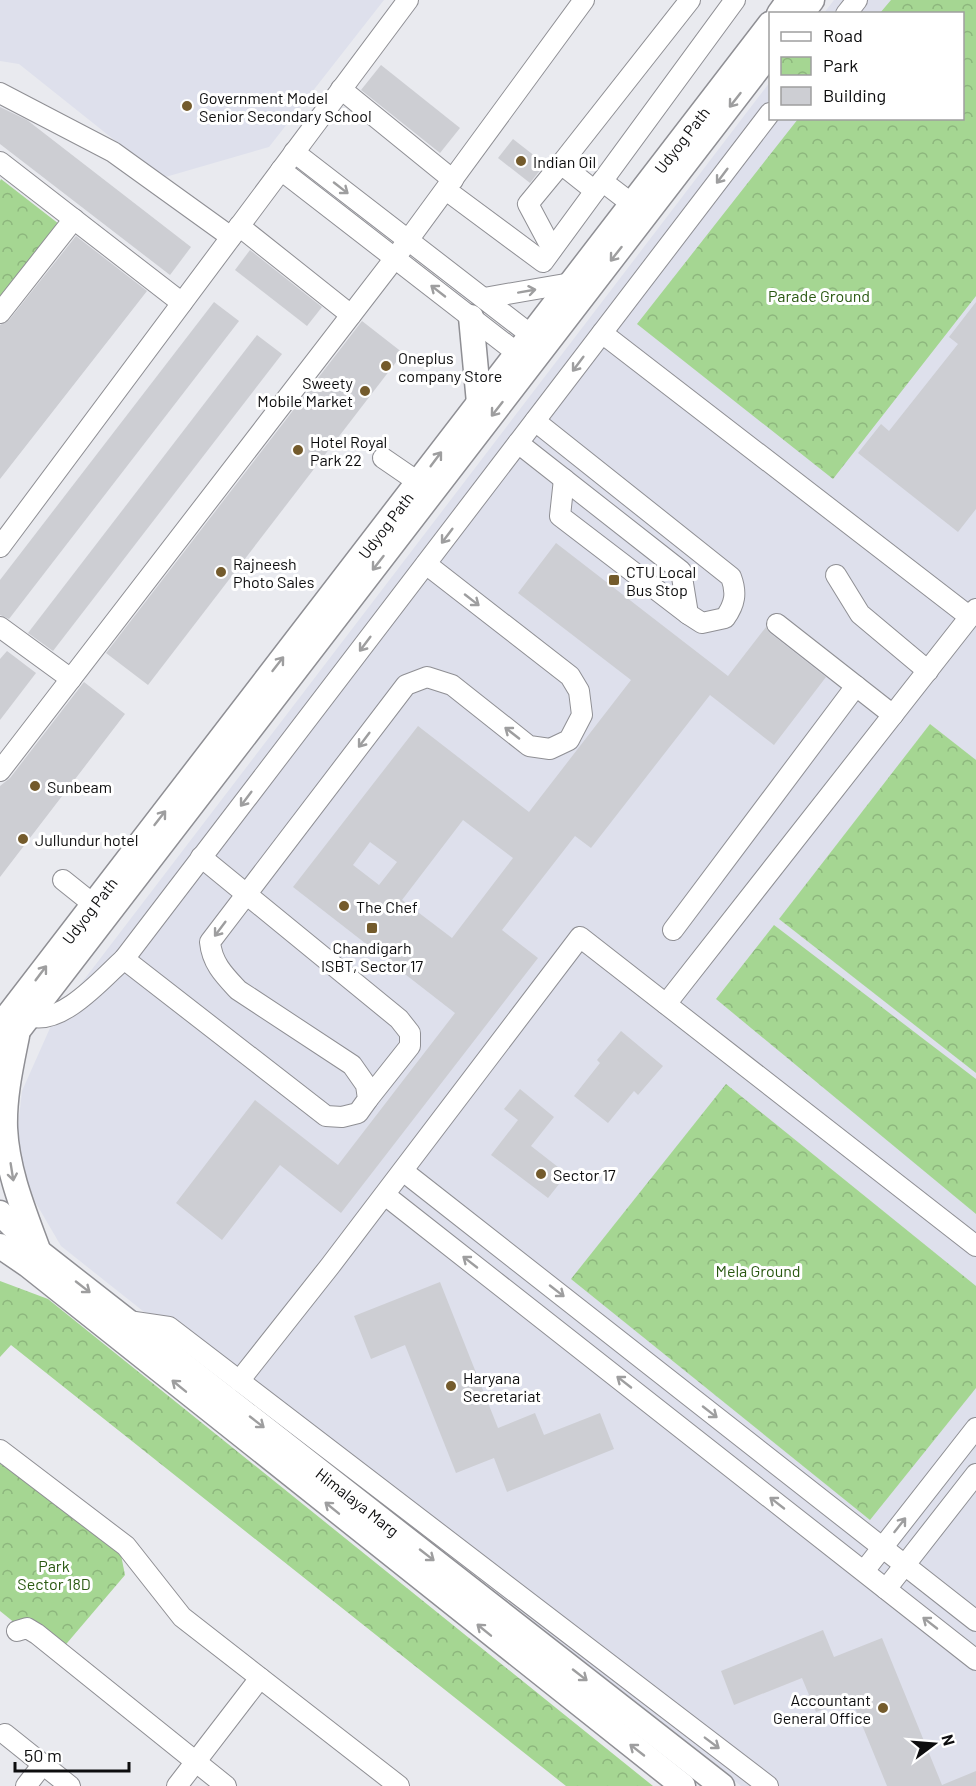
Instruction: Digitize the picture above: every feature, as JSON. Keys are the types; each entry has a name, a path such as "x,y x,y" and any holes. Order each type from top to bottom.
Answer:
{"main road":[{"path":"780,12 789,0"},
{"path":"803,12 812,0"},
{"name":"Udyog Path","path":"0,1054 10,1023 93,904 769,27"},
{"name":"Udyog Path","path":"10,1023 769,56"},
{"path":"477,308 479,403"},
{"path":"0,1262 34,1258 15,1189 5,1128 10,1023"},
{"name":"Himalaya Marg","path":"0,1213 34,1258 683,1786"},
{"name":"Himalaya Marg","path":"0,1246 34,1258 128,1321 722,1786"}],"street":[{"path":"0,547 408,0"},
{"path":"0,771 409,240 584,0"},
{"path":"552,249 528,204 690,0"},
{"path":"341,89 449,185 543,262 735,0"},
{"path":"848,12 857,0"},
{"path":"0,93 113,152 235,232 351,315"},
{"path":"10,1023 43,1018 76,1002 124,959 769,116"},
{"path":"294,152 409,240 477,308"},
{"path":"0,162 182,303"},
{"path":"561,164 632,204"},
{"path":"281,170 395,258 477,308 524,344"},
{"path":"0,313 74,219"},
{"path":"477,308 571,283"},
{"path":"602,333 973,613 666,1004"},
{"path":"535,421 731,577 735,590 734,606 725,618 702,623 560,516 564,478"},
{"path":"518,443 681,571 688,614"},
{"path":"383,458 418,482"},
{"path":"368,1099 366,1085 352,1065 238,990 222,974 212,957 210,942 406,685 427,676 452,685 529,746 550,749 569,740 582,716 579,692 570,676 426,564"},
{"path":"836,575 860,614 927,671"},
{"path":"777,624 893,715"},
{"path":"0,627 71,679"},
{"path":"672,930 856,686"},
{"path":"124,959 326,1116 342,1117 358,1113 410,1046 410,1033 399,1019 201,857"},
{"path":"63,880 93,904"},
{"path":"244,1385 407,1174 590,945 976,1246"},
{"path":"407,1174 976,1621"},
{"path":"389,1198 976,1660"},
{"path":"506,1290 526,1267"},
{"path":"128,1321 169,1327 768,1786"},
{"path":"864,1571 976,1430"},
{"path":"0,1450 126,1546 182,1617 399,1786"},
{"path":"886,1589 976,1474"},
{"path":"17,1631 27,1628 37,1634 226,1786"},
{"path":"177,1786 260,1678"},
{"path":"5,1734 70,1786"},
{"path":"26,1786 43,1764"}],"shaded area":[{"name":"Government Model Senior Secondary School","path":"0,0 384,0 269,147 162,178 19,64 0,61"},
{"path":"834,0 976,0 976,1786 741,1786 61,1246 30,1193 15,1153 22,1091 54,1019 769,83 769,120 964,120 964,12 825,12"}],"green space":[{"name":"Parade Ground","path":"891,0 976,0 976,296 833,479 637,324 797,120 964,120 964,12 881,12"},
{"path":"1,179 59,224 0,301 0,181"},
{"path":"930,724 976,760 976,1073 779,919"},
{"path":"774,925 976,1079 976,1214 716,999"},
{"name":"Mela Ground","path":"726,1084 976,1286 976,1388 870,1520 571,1279"},
{"path":"0,1281 48,1299 653,1786 566,1786 11,1345 0,1357"},
{"name":"Park Sector 18D","path":"0,1463 121,1555 125,1575 56,1656 0,1611"}],"building":[{"path":"381,65 460,128 440,153 361,90"},
{"path":"0,107 27,120 191,247 170,275 0,144"},
{"name":"Indian Oil","path":"513,139 545,164 530,183 498,158"},
{"path":"76,236 147,291 0,479 0,325 9,320"},
{"path":"250,250 322,307 307,326 235,270"},
{"path":"214,302 239,321 9,619 0,615 0,580"},
{"path":"976,302 976,509 958,532 858,453 881,424 889,431 958,344 949,337"},
{"path":"362,321 403,353 148,685 106,653"},
{"path":"257,335 282,354 53,651 28,633"},
{"path":"556,543 728,676 766,627 770,633 826,677 774,745 710,695 591,848 575,836 502,930 538,958 341,1213 280,1165 222,1240 176,1203 255,1100 338,1165 455,1013 293,887 418,726 529,812 631,680 518,593","holes":["463,820 513,858 452,938 402,900","370,842 397,862 379,885 353,865"]},
{"path":"7,651 36,673 0,720 0,659"},
{"path":"84,682 125,714 0,877 0,786 10,778"},
{"path":"621,1031 663,1066 638,1095 634,1091 608,1123 574,1096 600,1063 597,1060"},
{"path":"520,1089 554,1117 531,1146 567,1174 548,1198 491,1155 518,1120 504,1109"},
{"name":"Haryana Secretariat","path":"440,1282 498,1428 535,1413 544,1435 600,1413 614,1449 507,1492 494,1458 456,1473 405,1345 371,1359 354,1316"},
{"name":"Accountant General Office","path":"823,1630 834,1657 882,1638 942,1785 976,1771 976,1786 887,1786 851,1698 816,1712 802,1678 734,1705 721,1671"}],"place":[{"name":"Government Model Senior Secondary School","path":"187,106"},
{"name":"Indian Oil","path":"521,161"},
{"name":"Oneplus company Store","path":"386,366"},
{"name":"Sweety Mobile Market","path":"365,391"},
{"name":"Hotel Royal Park 22","path":"298,450"},
{"name":"Rajneesh Photo Sales","path":"221,572"},
{"name":"CTU Local Bus Stop","path":"614,580"},
{"name":"Sunbeam","path":"35,786"},
{"name":"Jullundur hotel","path":"23,839"},
{"name":"The Chef","path":"344,906"},
{"name":"Chandigarh ISBT, Sector 17","path":"372,928"},
{"name":"Sector 17","path":"541,1174"},
{"name":"Haryana Secretariat","path":"451,1386"},
{"name":"Accountant General Office","path":"883,1708"}]}
